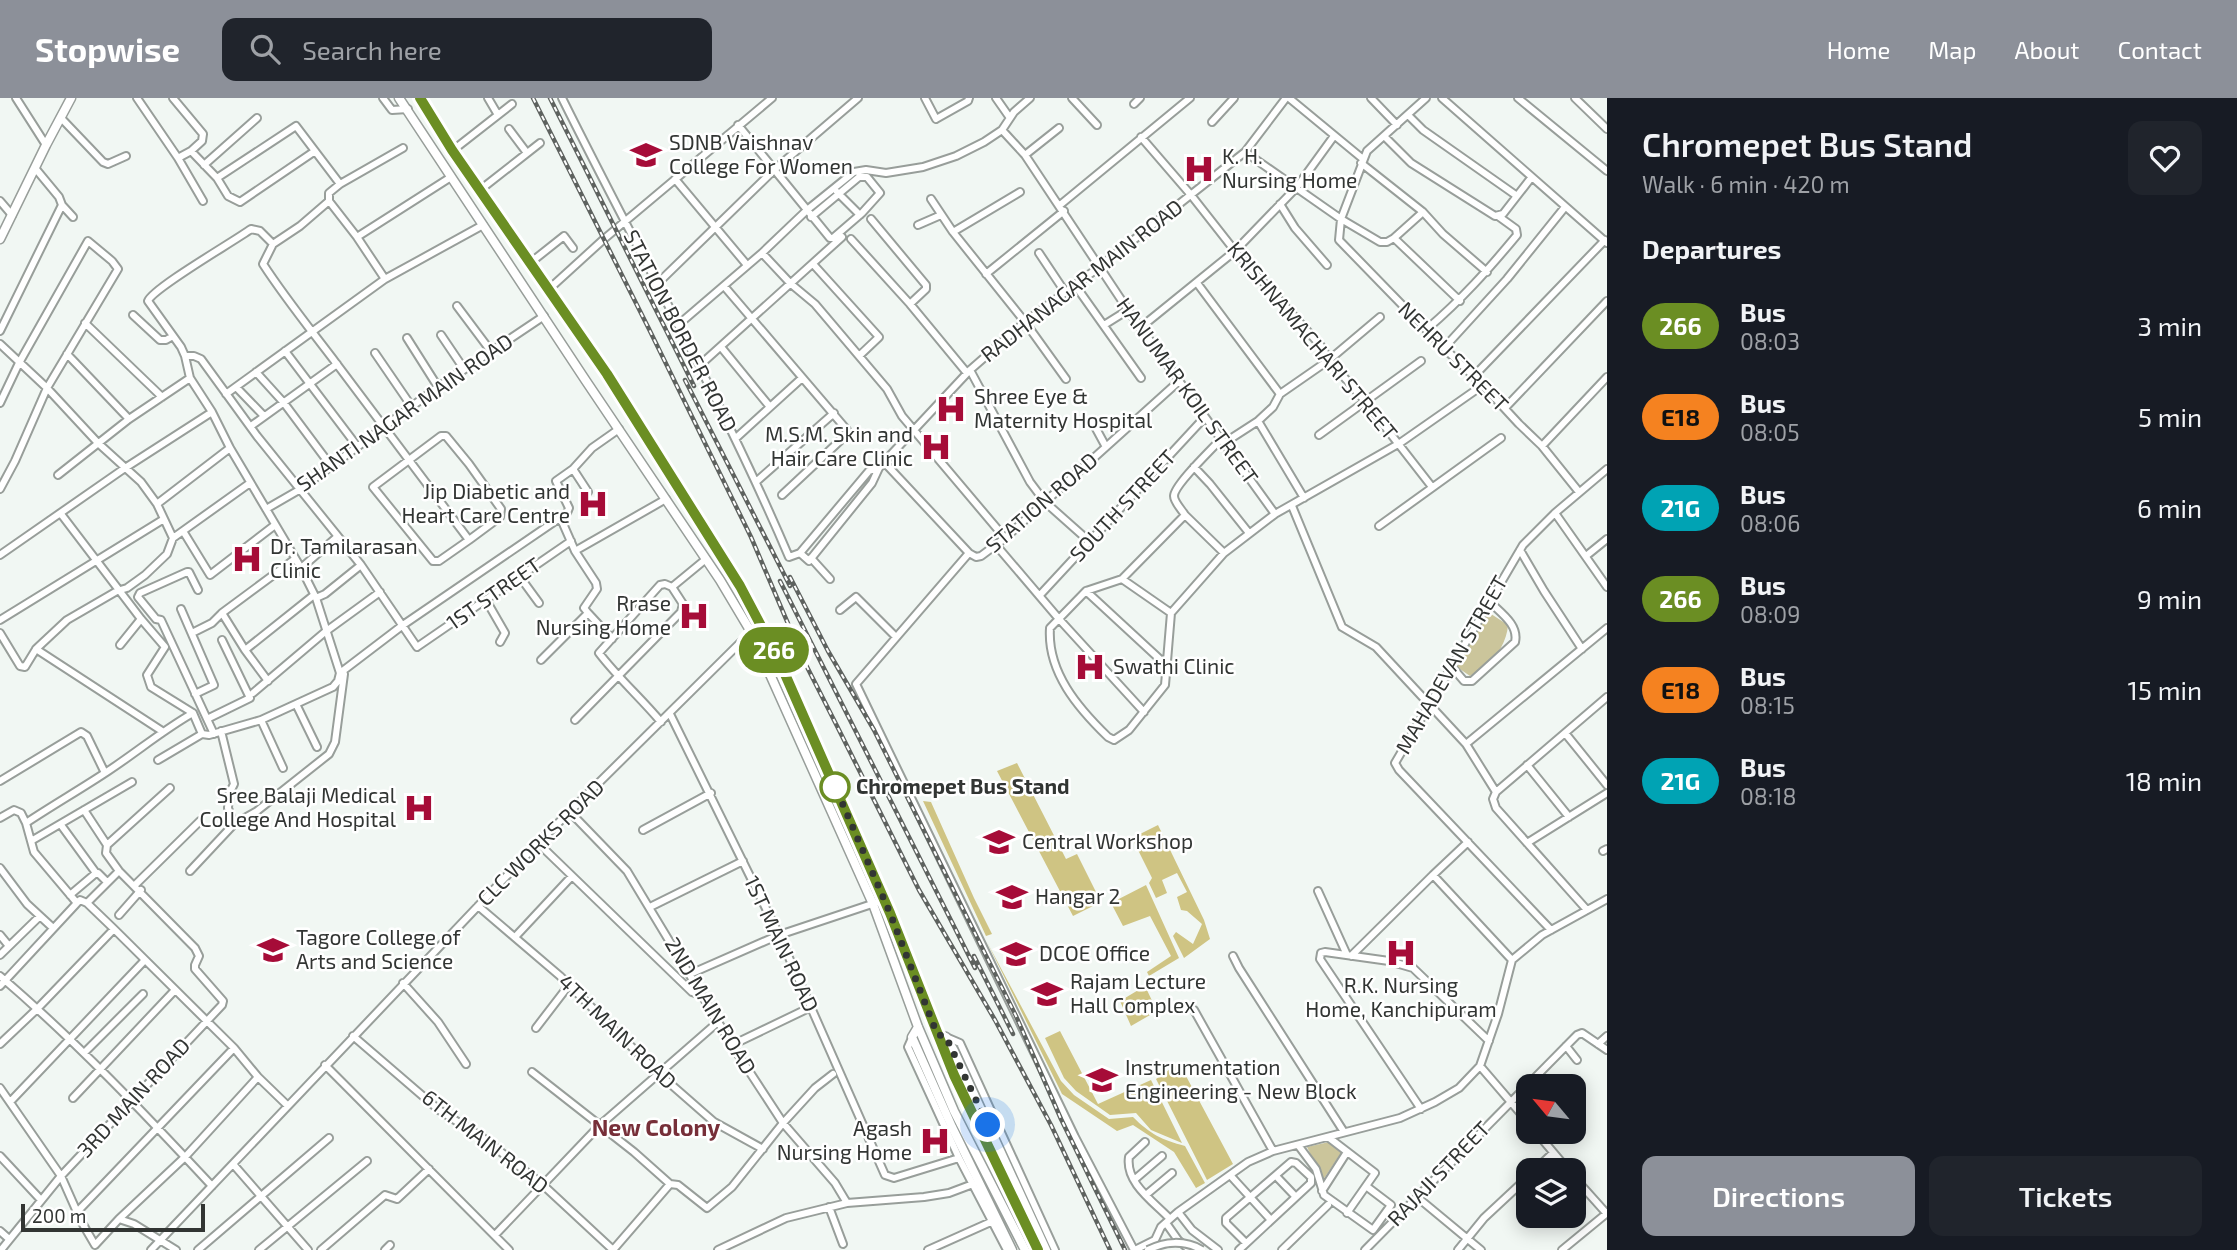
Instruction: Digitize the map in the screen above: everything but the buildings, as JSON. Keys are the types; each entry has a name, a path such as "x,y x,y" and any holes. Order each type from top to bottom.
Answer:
{"main road":[{"path":"0,239 71,98"},
{"path":"420,98 452,150 614,384 740,586 777,656 884,900 941,1035 954,1075 1038,1250"},
{"path":"398,99 408,109 706,559 751,632 873,904 918,1027 954,1111 1025,1250"},
{"path":"918,1027 912,1037 1010,1250"},
{"path":"941,1035 954,1051 1046,1250"}],"street":[{"path":"16,98 46,145"},
{"path":"137,98 178,158 203,201"},
{"path":"173,98 202,134 202,141 178,158"},
{"path":"383,98 392,110 408,109"},
{"path":"488,98 498,115"},
{"name":"STATION BORDER ROAD","path":"562,98 656,285 700,365 757,481 789,556 800,553"},
{"path":"548,290 772,98"},
{"path":"656,285 774,170 858,98"},
{"path":"925,98 936,119 969,98"},
{"path":"996,98 1010,118"},
{"path":"678,325 858,170 886,173 923,167 956,156 1002,130 1030,98"},
{"path":"1072,98 1097,125"},
{"path":"1134,104 1140,98"},
{"path":"986,274 1189,98"},
{"path":"1212,122 1234,98"},
{"path":"1287,98 1423,212 1443,234 1487,272"},
{"name":"RADHANAGAR MAIN ROAD","path":"881,465 969,371 1025,322 1245,152 1287,98"},
{"path":"1371,98 1396,125"},
{"path":"1341,219 1367,151 1426,98"},
{"path":"1442,98 1606,242 1474,377"},
{"path":"1518,98 1607,172"},
{"path":"1575,98 1607,129"},
{"path":"452,150 512,104"},
{"path":"1408,115 1423,130 1517,196"},
{"path":"61,118 103,162 107,164 126,156"},
{"path":"204,165 257,118"},
{"path":"738,125 832,238 860,215 880,193 867,177 859,177 836,191"},
{"path":"217,178 293,126 299,128 340,184"},
{"path":"1025,155 1059,128"},
{"path":"509,129 527,153"},
{"name":"HANUMAR KOIL STREET","path":"1002,130 1025,155 1062,208 1098,268 1275,514"},
{"path":"1140,328 1235,251 1297,187 1334,136"},
{"path":"1384,136 1412,163 1516,229 1517,235 1487,272 1460,301 1427,328"},
{"name":"KRISHNAMACHARI STREET","path":"1141,137 1235,251 1321,346 1329,360 1365,401 1432,487"},
{"path":"480,190 540,142"},
{"path":"385,279 329,201 329,193 403,148"},
{"path":"191,151 217,178 228,196 240,202 315,151"},
{"path":"1245,152 1341,219 1380,242 1394,238 1423,212"},
{"path":"35,168 73,217"},
{"path":"357,237 451,177"},
{"path":"1498,216 1503,214 1531,178"},
{"path":"675,179 747,265"},
{"path":"836,191 860,215"},
{"path":"953,232 1020,192"},
{"path":"931,199 953,232 1025,322 1066,379"},
{"path":"0,201 12,215"},
{"path":"329,201 300,226 273,244 263,264 287,301 469,540"},
{"path":"1280,204 1295,228 1327,265"},
{"path":"0,331 62,205"},
{"path":"1444,348 1507,279 1565,207"},
{"path":"918,225 941,215"},
{"path":"871,219 926,285 926,289 910,304"},
{"name":"NEHRU STREET","path":"1341,219 1338,234 1341,244 1542,446 1579,492"},
{"path":"226,394 385,279 483,225"},
{"path":"190,871 234,824 257,811 329,754 335,742 342,672 325,632 315,597 230,449 212,412 190,378 185,356 148,302 149,296 167,283 251,229 260,232 273,244"},
{"path":"530,263 564,236 573,248"},
{"path":"700,365 842,237"},
{"path":"1394,238 1460,301"},
{"path":"851,239 969,371 1025,474 1045,502 1090,542"},
{"path":"0,403 19,363 88,242 118,269 47,388 16,461 0,489"},
{"path":"762,253 791,284 815,304 887,389 902,416 1005,538"},
{"path":"1039,253 1065,292"},
{"path":"813,264 879,337 859,356"},
{"path":"1197,283 1280,394"},
{"path":"1074,285 1141,378"},
{"path":"724,286 847,430 847,433 782,495"},
{"path":"1505,408 1607,301"},
{"path":"457,306 491,350"},
{"path":"1104,325 1128,310"},
{"path":"133,315 160,340 173,336"},
{"name":"SHANTI NAGAR MAIN ROAD","path":"266,509 299,490 383,426 544,316"},
{"path":"1224,553 1185,515 1174,495 1194,467 1223,441 1258,421 1273,407 1280,394 1329,360 1380,317"},
{"path":"85,323 162,397"},
{"path":"441,335 464,369"},
{"path":"407,338 438,387"},
{"path":"0,345 141,482 157,504 173,538"},
{"path":"721,347 770,407"},
{"path":"285,351 357,446"},
{"path":"375,353 412,407"},
{"path":"67,354 129,419"},
{"path":"185,356 201,359 299,490 361,565 403,625"},
{"path":"1319,435 1421,361"},
{"path":"251,426 337,364"},
{"path":"256,372 284,402 331,466"},
{"path":"736,438 802,377"},
{"path":"1542,446 1607,377"},
{"path":"58,475 129,419 190,378"},
{"name":"STATION ROAD","path":"1134,1250 1075,1137 856,684 969,553 976,558 981,556 1005,538 1178,382"},
{"path":"1185,515 1122,579 1086,591 1050,628 1053,663 1078,706 1114,740 1129,730 1165,685 1171,613 1224,553 1275,514 1399,443 1483,385"},
{"path":"236,387 264,416"},
{"path":"0,555 125,467 212,412"},
{"path":"757,481 834,413"},
{"name":"SOUTH STREET","path":"1040,595 1205,418"},
{"path":"1258,421 1304,498"},
{"path":"1093,422 1106,447"},
{"path":"159,760 202,734 217,733 261,720 333,687 342,672 403,625 561,519 569,509 556,481 619,429"},
{"path":"441,436 446,436 469,464 502,514 439,561 433,561 373,487 409,460 441,436"},
{"path":"1379,526 1502,438"},
{"path":"157,504 230,449"},
{"path":"881,465 872,483 809,561 800,553 869,471 881,465"},
{"path":"881,465 969,553"},
{"path":"1194,467 1250,533"},
{"path":"573,469 588,492"},
{"name":"MAHADEVAN STREET","path":"1551,930 1396,766 1396,759 1530,536 1607,469"},
{"path":"0,633 25,667 36,649 67,620 127,588 145,575 167,554 173,538 250,483"},
{"path":"575,551 666,499"},
{"path":"1292,506 1342,627 1376,647 1466,744 1496,792"},
{"path":"1555,513 1607,587"},
{"path":"61,514 165,647 147,675 147,681 158,693 193,713 202,734"},
{"path":"0,620 164,519"},
{"path":"561,519 575,551 596,583 597,589 584,608 612,639"},
{"path":"183,531 209,575 275,525"},
{"path":"301,569 337,537"},
{"path":"1586,556 1607,539"},
{"name":"1ST STREET","path":"403,625 417,647 571,541"},
{"path":"996,545 1144,712"},
{"path":"1520,550 1582,649"},
{"path":"811,558 830,579"},
{"path":"192,634 212,623 295,559"},
{"path":"672,587 706,559"},
{"path":"245,650 315,597 325,594 361,565"},
{"path":"198,590 187,572 140,593 138,597 156,619 161,620 207,719 217,733 234,784 229,794 228,808 234,824"},
{"path":"520,577 539,603"},
{"path":"1122,579 1171,613"},
{"path":"575,720 618,677 681,612 683,604 672,587 665,583 660,585 599,653 618,677 661,722"},
{"path":"1086,591 1165,664"},
{"path":"253,693 325,632 380,592"},
{"path":"840,610 856,597 896,637"},
{"path":"486,600 505,633 500,642"},
{"path":"1452,667 1464,681 1472,681 1515,642 1515,628 1490,602"},
{"path":"181,609 214,685 195,694"},
{"path":"222,613 268,681"},
{"path":"541,660 588,613"},
{"path":"120,645 141,619"},
{"path":"1466,744 1607,628"},
{"name":"CLC WORKS ROAD","path":"151,1250 538,843 751,632"},
{"path":"207,719 250,698 222,640"},
{"path":"36,649 162,731"},
{"path":"1587,910 1496,808 1493,799 1496,792 1604,699 1607,709"},
{"path":"296,704 317,747"},
{"path":"26,823 193,713"},
{"name":"1ST MAIN ROAD","path":"670,714 779,934 887,1177 894,1178 959,1158"},
{"path":"261,720 283,768"},
{"path":"0,781 81,733 87,736 105,773"},
{"path":"1565,733 1607,785"},
{"path":"1527,765 1569,817"},
{"path":"31,841 132,782"},
{"path":"107,845 170,788"},
{"path":"643,830 710,793"},
{"path":"1527,843 1607,793"},
{"path":"0,818 14,810 21,813 34,852 77,902"},
{"path":"84,810 107,845 106,853 119,871 200,956 194,965 195,969 223,1000 222,1005 207,1021"},
{"name":"2ND MAIN ROAD","path":"570,812 627,871 701,995 783,1123 835,1183 847,1203"},
{"path":"119,915 138,888 200,821"},
{"path":"61,824 96,873 107,882"},
{"path":"1349,956 1468,842"},
{"path":"538,843 692,992 701,995"},
{"path":"650,907 743,861"},
{"path":"1,870 27,904 53,928"},
{"path":"87,903 119,871"},
{"path":"70,895 96,873"},
{"path":"1433,875 1512,960"},
{"path":"515,937 572,876"},
{"path":"1318,891 1349,956"},
{"path":"1134,1250 1155,1240 1166,1223 1178,1212 1248,1162 1273,1151 1400,1118 1459,1088 1480,1066 1498,1014 1512,960 1551,930 1607,899"},
{"path":"212,1186 69,1038 2,981 77,902 80,900 87,903 114,929 234,1048 258,1077 288,1106"},
{"path":"690,974 779,934 884,900"},
{"name":"4TH MAIN ROAD","path":"478,906 569,985 658,1073 714,1122 763,1149"},
{"path":"0,955 40,916"},
{"path":"0,1044 114,929"},
{"path":"0,935 9,946"},
{"path":"1421,1109 1320,959 1322,953 1389,961 1415,970 1489,1041"},
{"path":"1233,956 1344,1132"},
{"path":"10,1102 145,960"},
{"path":"403,984 438,1022 466,1064"},
{"path":"536,1028 569,985"},
{"path":"73,1098 175,990"},
{"path":"84,1053 143,993"},
{"path":"732,1045 811,1007"},
{"path":"1194,1010 1273,1151"},
{"name":"3RD MAIN ROAD","path":"1,1250 61,1176 207,1021"},
{"path":"495,1236 600,1125 718,1022"},
{"path":"1577,1060 1566,1046 1580,1033 1607,1050"},
{"path":"941,1035 960,1043 1055,1250"},
{"name":"6TH MAIN ROAD","path":"353,1036 439,1110 483,1138 543,1185 613,1250"},
{"path":"1598,1044 1607,1036"},
{"path":"912,1037 908,1047 959,1158 1010,1250"},
{"name":"RAJAJI STREET","path":"1365,1250 1566,1046"},
{"path":"77,1212 234,1048"},
{"path":"326,1065 509,1250"},
{"path":"1480,1066 1516,1107"},
{"path":"532,1072 670,1184 678,1185 707,1208 732,1187 783,1123 815,1088 833,1074"},
{"path":"89,1250 185,1157 258,1077"},
{"path":"0,1088 61,1176 95,1245"},
{"path":"1328,1137 1375,1173 1347,1213"},
{"path":"198,1250 329,1138"},
{"path":"1145,1142 1128,1160 1134,1180 1178,1240 1190,1250"},
{"path":"1546,1144 1557,1158"},
{"path":"1298,1145 1316,1169 1322,1191 1371,1230 1391,1205 1366,1186"},
{"path":"1322,1191 1347,1152"},
{"path":"1548,1158 1553,1153"},
{"path":"0,1156 41,1200"},
{"path":"1134,1180 1162,1156"},
{"path":"259,1250 367,1161"},
{"path":"1239,1250 1311,1183 1311,1177 1293,1162 1225,1220 1246,1243"},
{"path":"233,1164 308,1250"},
{"path":"321,1250 385,1195 397,1199 429,1169"},
{"path":"1146,1194 1172,1173"},
{"path":"1230,1175 1270,1219"},
{"path":"1276,1176 1295,1196"},
{"path":"613,1250 670,1184"},
{"path":"718,1250 786,1218 847,1203 948,1193 974,1184"},
{"path":"1458,1250 1484,1218 1516,1188"},
{"path":"1562,1250 1607,1214 1586,1191"},
{"path":"1417,1197 1481,1250"},
{"path":"1282,1250 1328,1205"},
{"path":"829,1207 843,1244"},
{"path":"1178,1212 1192,1230 1218,1250"},
{"path":"119,1219 134,1224 176,1250"},
{"path":"928,1250 993,1220"},
{"path":"0,1231 9,1239"},
{"path":"1148,1250 1179,1243 1193,1245 1202,1250"}],"shaded area":[{"path":"1488,612 1508,625 1506,637 1490,663 1470,676 1457,667"},
{"path":"1017,763 1066,859 1077,854 1101,902 1073,916 997,771"},
{"path":"923,801 931,802 992,934 986,936"},
{"path":"1158,825 1204,920 1210,939 1184,958 1173,936 1176,932 1193,944 1202,924 1187,911 1181,910 1177,897 1187,892 1177,873 1162,880 1167,893 1156,898 1149,883 1152,878 1132,838"},
{"path":"1146,885 1179,958 1149,976 1147,972 1171,956 1150,916 1123,926 1111,903"},
{"path":"987,942 1061,1081 1074,1095 1109,1119 1133,1117 1157,1136 1185,1146 1205,1183 1196,1188 1174,1152 1133,1125 1117,1131 1062,1094"},
{"path":"1145,986 1157,1011 1131,1026 1120,1001"},
{"path":"1060,1031 1098,1104 1151,1080 1182,1143 1151,1130 1136,1113 1110,1115 1076,1091 1064,1078 1045,1038"},
{"path":"1179,1063 1233,1164 1207,1180 1156,1079"},
{"path":"1329,1142 1343,1150 1323,1180 1307,1147"}],"railway":[{"path":"533,98 751,537 804,661 919,890 995,1020 1051,1125 1110,1250"},
{"path":"550,98 694,386"},
{"path":"685,380 790,586"},
{"path":"790,577 828,651 874,730 1016,1016 1061,1119 1125,1250"},
{"path":"780,581 975,968"},
{"path":"974,956 1013,1034"}],"bus line":[{"name":"266","path":"420,98 452,150 607,374 740,586 777,656 890,913 954,1075 1038,1250"}],"place":[{"name":"SDNB Vaishnav College For Women","path":"646,155"},
{"name":"K. H. Nursing Home","path":"1199,169"},
{"name":"Shree Eye & Maternity Hospital","path":"951,409"},
{"name":"M.S.M. Skin and Hair Care Clinic","path":"936,447"},
{"name":"Jip Diabetic and Heart Care Centre","path":"593,504"},
{"name":"Dr. Tamilarasan Clinic","path":"247,559"},
{"name":"Rrase Nursing Home","path":"694,616"},
{"name":"Swathi Clinic","path":"1090,667"},
{"name":"Chromepet Bus Stand","path":"835,787"},
{"name":"Sree Balaji Medical College And Hospital","path":"419,808"},
{"name":"Central Workshop","path":"999,842"},
{"name":"Hangar 2","path":"1012,897"},
{"name":"Tagore College of Arts and Science","path":"273,950"},
{"name":"R.K. Nursing Home, Kanchipuram","path":"1401,953"},
{"name":"DCOE Office","path":"1016,954"},
{"name":"Rajam Lecture Hall Complex","path":"1047,994"},
{"name":"Instrumentation Engineering - New Block","path":"1102,1080"},
{"name":"Agash Nursing Home","path":"935,1141"}],"district":[{"name":"New Colony","path":"656,1128"}],"route":[{"path":"835,787 834,784 890,913 937,1034 946,1037 954,1051 988,1125"}]}
